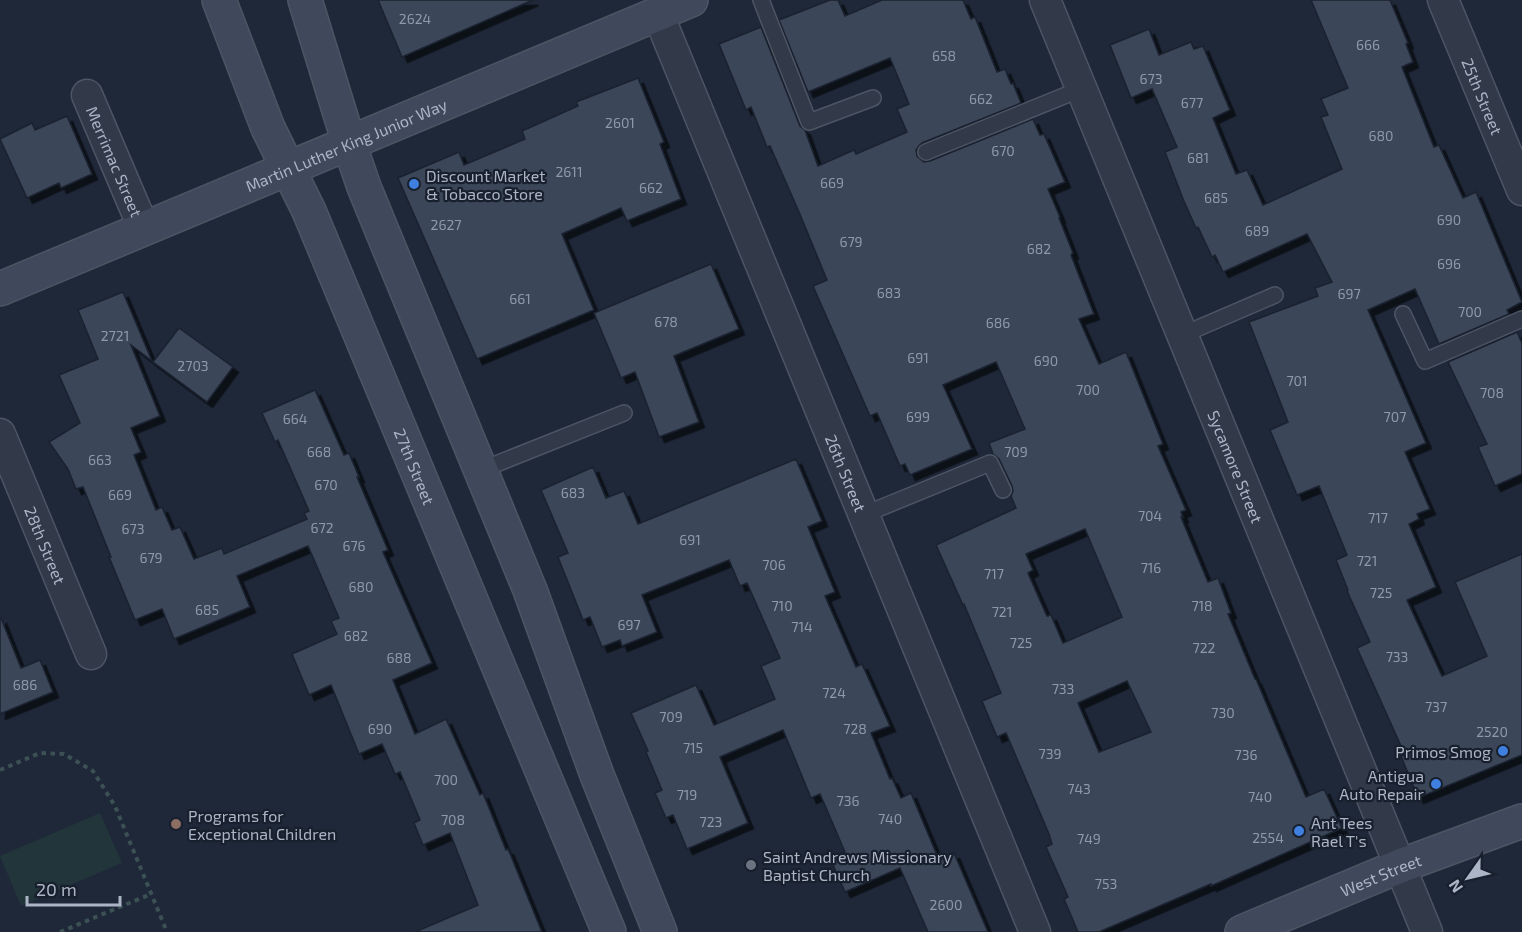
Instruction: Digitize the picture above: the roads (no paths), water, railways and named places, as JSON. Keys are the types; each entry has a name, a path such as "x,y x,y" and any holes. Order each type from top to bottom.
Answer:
{"street":[{"name":"27th Street","path":"219,0 268,128 309,211 609,932"},
{"path":"305,0 364,187 530,590 597,775 660,932"},
{"name":"Martin Luther King Junior Way","path":"0,290 691,0"},
{"name":"Sycamore Street","path":"1045,0 1427,932"},
{"name":"25th Street","path":"1443,0 1522,190"},
{"name":"26th Street","path":"658,14 1035,932"},
{"name":"Merrimac Street","path":"87,94 144,229"},
{"name":"28th Street","path":"0,434 91,654"},
{"name":"West Street","path":"1242,932 1400,866 1522,821"}],"lane":[{"path":"761,0 809,122 873,99"},
{"path":"926,152 1081,89"},
{"path":"1182,336 1275,296"},
{"path":"1403,314 1425,361 1522,319"},
{"path":"481,470 624,412"},
{"path":"864,515 990,463 1003,490"}],"place":[{"name":"Discount Market & Tobacco Store","path":"414,184"},
{"name":"Primos Smog","path":"1503,751"},
{"name":"Antigua Auto Repair","path":"1436,784"},
{"name":"Programs for Exceptional Children","path":"176,824"},
{"name":"Ant Tees Rael T's","path":"1299,831"},
{"name":"Saint Andrews Missionary Baptist Church","path":"751,865"}]}
